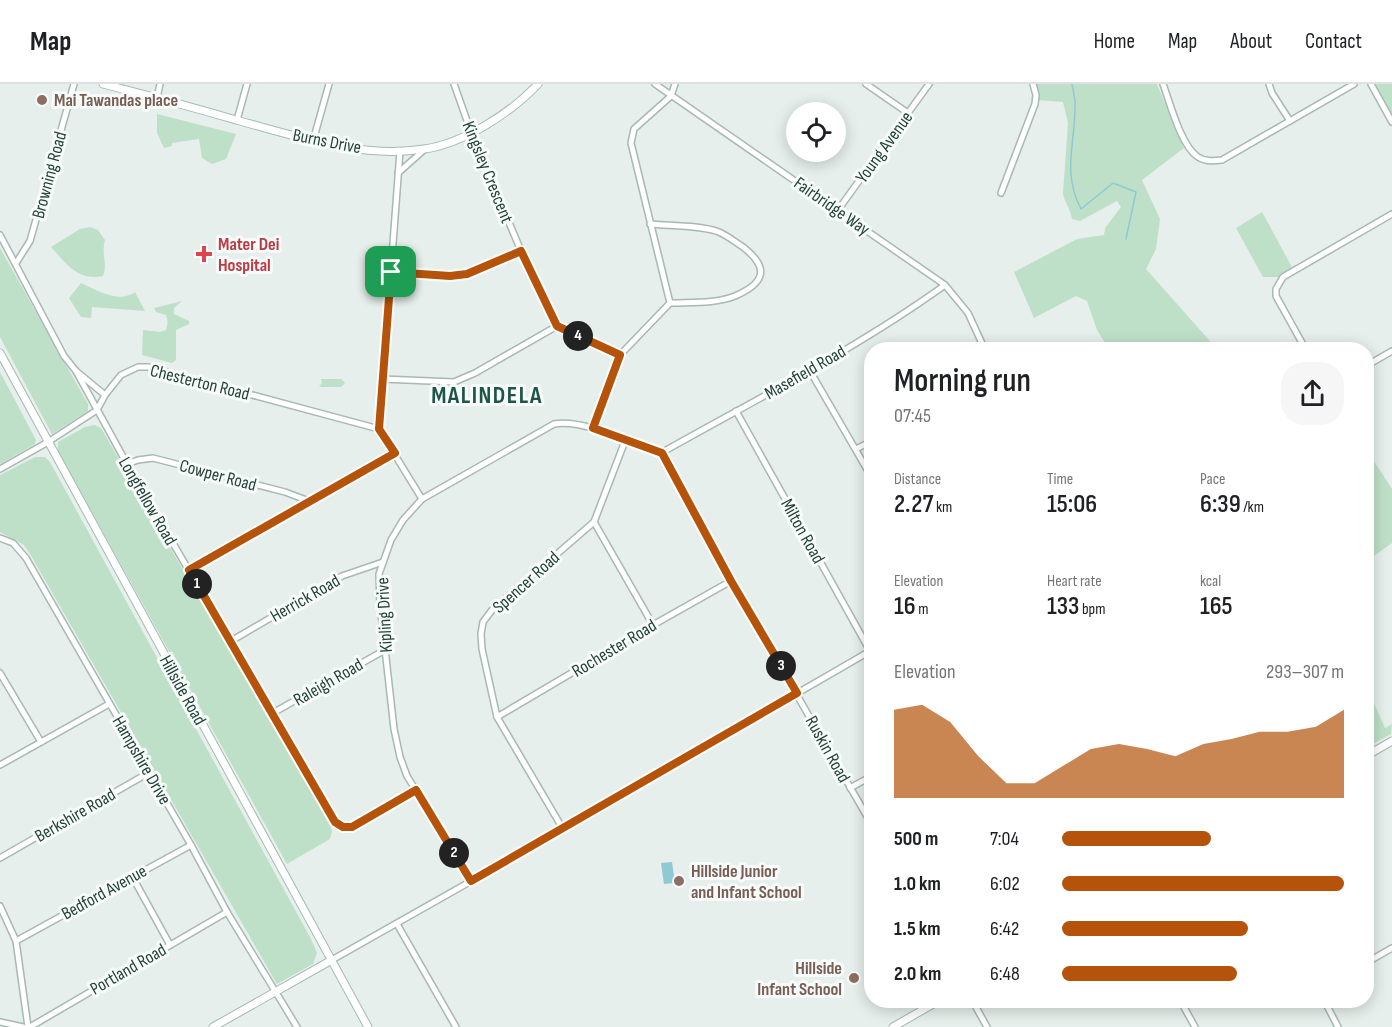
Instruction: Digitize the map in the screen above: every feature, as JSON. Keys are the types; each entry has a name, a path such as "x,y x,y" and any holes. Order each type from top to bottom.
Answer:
{"main road":[{"name":"Burns Drive","path":"103,84 313,141 352,148 400,151 425,149 471,132 509,110 538,84"},
{"name":"Hillside Road","path":"0,353 368,1027"},
{"path":"1374,751 1392,741"},
{"path":"213,1027 330,960"},
{"path":"894,1027 926,1008"}],"street":[{"name":"Browning Road","path":"16,263 30,241 74,84"},
{"path":"156,98 160,84"},
{"path":"237,120 247,84"},
{"path":"313,141 329,84"},
{"name":"Kingsley Crescent","path":"454,84 471,132 521,251 557,326"},
{"name":"Fairbridge Way","path":"655,84 945,285 968,314 981,342"},
{"path":"670,303 632,153 632,136 634,129 671,96 675,84"},
{"path":"866,84 908,113"},
{"name":"Young Avenue","path":"838,210 929,84"},
{"path":"1001,193 1035,104 1036,94 1033,84"},
{"path":"1162,84 1188,147 1200,159 1207,160 1222,160 1354,84"},
{"path":"1269,84 1272,93 1290,121"},
{"path":"1371,84 1392,122"},
{"path":"398,173 425,149"},
{"path":"400,151 379,429 422,499"},
{"path":"1302,342 1276,296 1278,284 1283,277 1392,214"},
{"path":"593,428 620,355 670,303 718,300 734,296 752,286 759,279 761,264 755,256 719,232 650,224"},
{"path":"0,235 64,356 76,371 105,395"},
{"path":"391,272 450,276 467,274 521,251"},
{"name":"Masefield Road","path":"662,453 810,371 909,311 945,285"},
{"path":"382,379 454,382 475,373 557,326 620,355"},
{"path":"1374,361 1392,351"},
{"name":"Chesterton Road","path":"0,469 48,442 97,410 105,395 121,375 138,367 148,367 379,429"},
{"name":"Longfellow Road","path":"76,371 127,464 335,822 343,827 352,827 416,790"},
{"path":"810,371 864,464"},
{"name":"Milton Road","path":"736,411 864,639"},
{"name":"Kipling Drive","path":"471,881 407,776 400,757 394,729 379,586 383,562 391,540 403,520 422,499 549,426 561,423 593,428 662,453"},
{"name":"Spencer Road","path":"563,829 497,717 482,649 481,634 483,622 492,610 594,522 625,441"},
{"path":"856,449 864,445"},
{"path":"189,570 395,453"},
{"name":"Ruskin Road","path":"662,453 731,581 864,812"},
{"name":"Cowper Road","path":"127,464 153,458 285,492 309,501"},
{"path":"594,522 652,625"},
{"name":"Hampshire Drive","path":"0,538 13,543 26,558 150,772 226,912 297,1027"},
{"name":"Herrick Road","path":"231,641 342,576 383,562"},
{"name":"Rochester Road","path":"497,717 731,581"},
{"name":"Raleigh Road","path":"271,714 385,650"},
{"path":"330,960 397,924 864,655"},
{"path":"0,673 41,742"},
{"path":"0,765 109,704"},
{"name":"Berkshire Road","path":"0,858 150,772"},
{"path":"850,788 864,780"},
{"name":"Bedford Avenue","path":"16,941 191,845"},
{"path":"132,876 170,945"},
{"path":"0,906 16,941 29,1027"},
{"name":"Portland Road","path":"29,1027 226,912"},
{"path":"397,924 456,1027"},
{"path":"1374,958 1392,948"},
{"path":"976,1008 987,1027"},
{"path":"1184,1008 1195,1027"},
{"path":"1328,1008 1338,1027"},
{"path":"0,1022 23,1027"}],"green space":[{"path":"1035,84 1157,84 1184,148 1142,180 1160,219 1156,249 1146,269 1211,342 1105,342 1097,330 1087,301 1076,296 1034,318 1014,272 1077,239 1104,235 1105,228 1121,207 1117,201 1080,221 1072,219 1063,193 1068,123 1063,102 1037,100"},
{"path":"1373,84 1392,84 1392,119"},
{"path":"157,114 236,134 226,159 212,164 202,158 199,139 172,143 172,146 164,148 157,133"},
{"path":"1262,212 1292,267 1279,277 1263,277 1236,228"},
{"path":"90,227 98,230 105,240 103,276 79,274 51,247 80,229"},
{"path":"0,248 88,404 88,411 52,434 0,337"},
{"path":"81,283 115,296 122,297 135,292 145,311 92,307 91,318 81,317 69,298"},
{"path":"182,301 174,308 174,314 189,321 189,324 176,330 176,360 172,363 142,355 143,330 160,332 167,328 166,315 156,312 154,308"},
{"path":"0,372 36,440 35,444 0,464"},
{"path":"321,379 341,379 345,383 341,387 321,387 319,386 322,383"},
{"path":"94,425 101,428 330,824 332,831 330,839 287,864 58,451 58,442 85,427"},
{"path":"35,457 45,457 50,462 311,939 317,953 313,964 277,984 30,554 24,545 0,532 0,475"},
{"path":"1374,461 1392,489 1392,543 1374,556"},
{"path":"1374,703 1385,728 1392,724 1391,734 1374,743"}],"water":[{"path":"672,862 675,883 664,884 661,863"}],"waterway":[{"path":"1072,84 1075,104 1071,170 1075,196 1081,209 1113,183 1136,192 1126,239"}],"place":[{"name":"Mai Tawandas place","path":"42,100"},
{"name":"Mater Dei Hospital","path":"204,254"},
{"name":"Hillside Junior and Infant School","path":"679,881"},
{"name":"Hillside Infant School","path":"854,978"}],"district":[{"name":"MALINDELA","path":"487,395"}],"route":[{"path":"521,251 557,326 620,355 593,428 662,453 731,581 797,693 471,881 416,790 352,827 343,827 335,822 189,570 395,453 379,429 391,272 450,276 467,274 521,251"}]}
